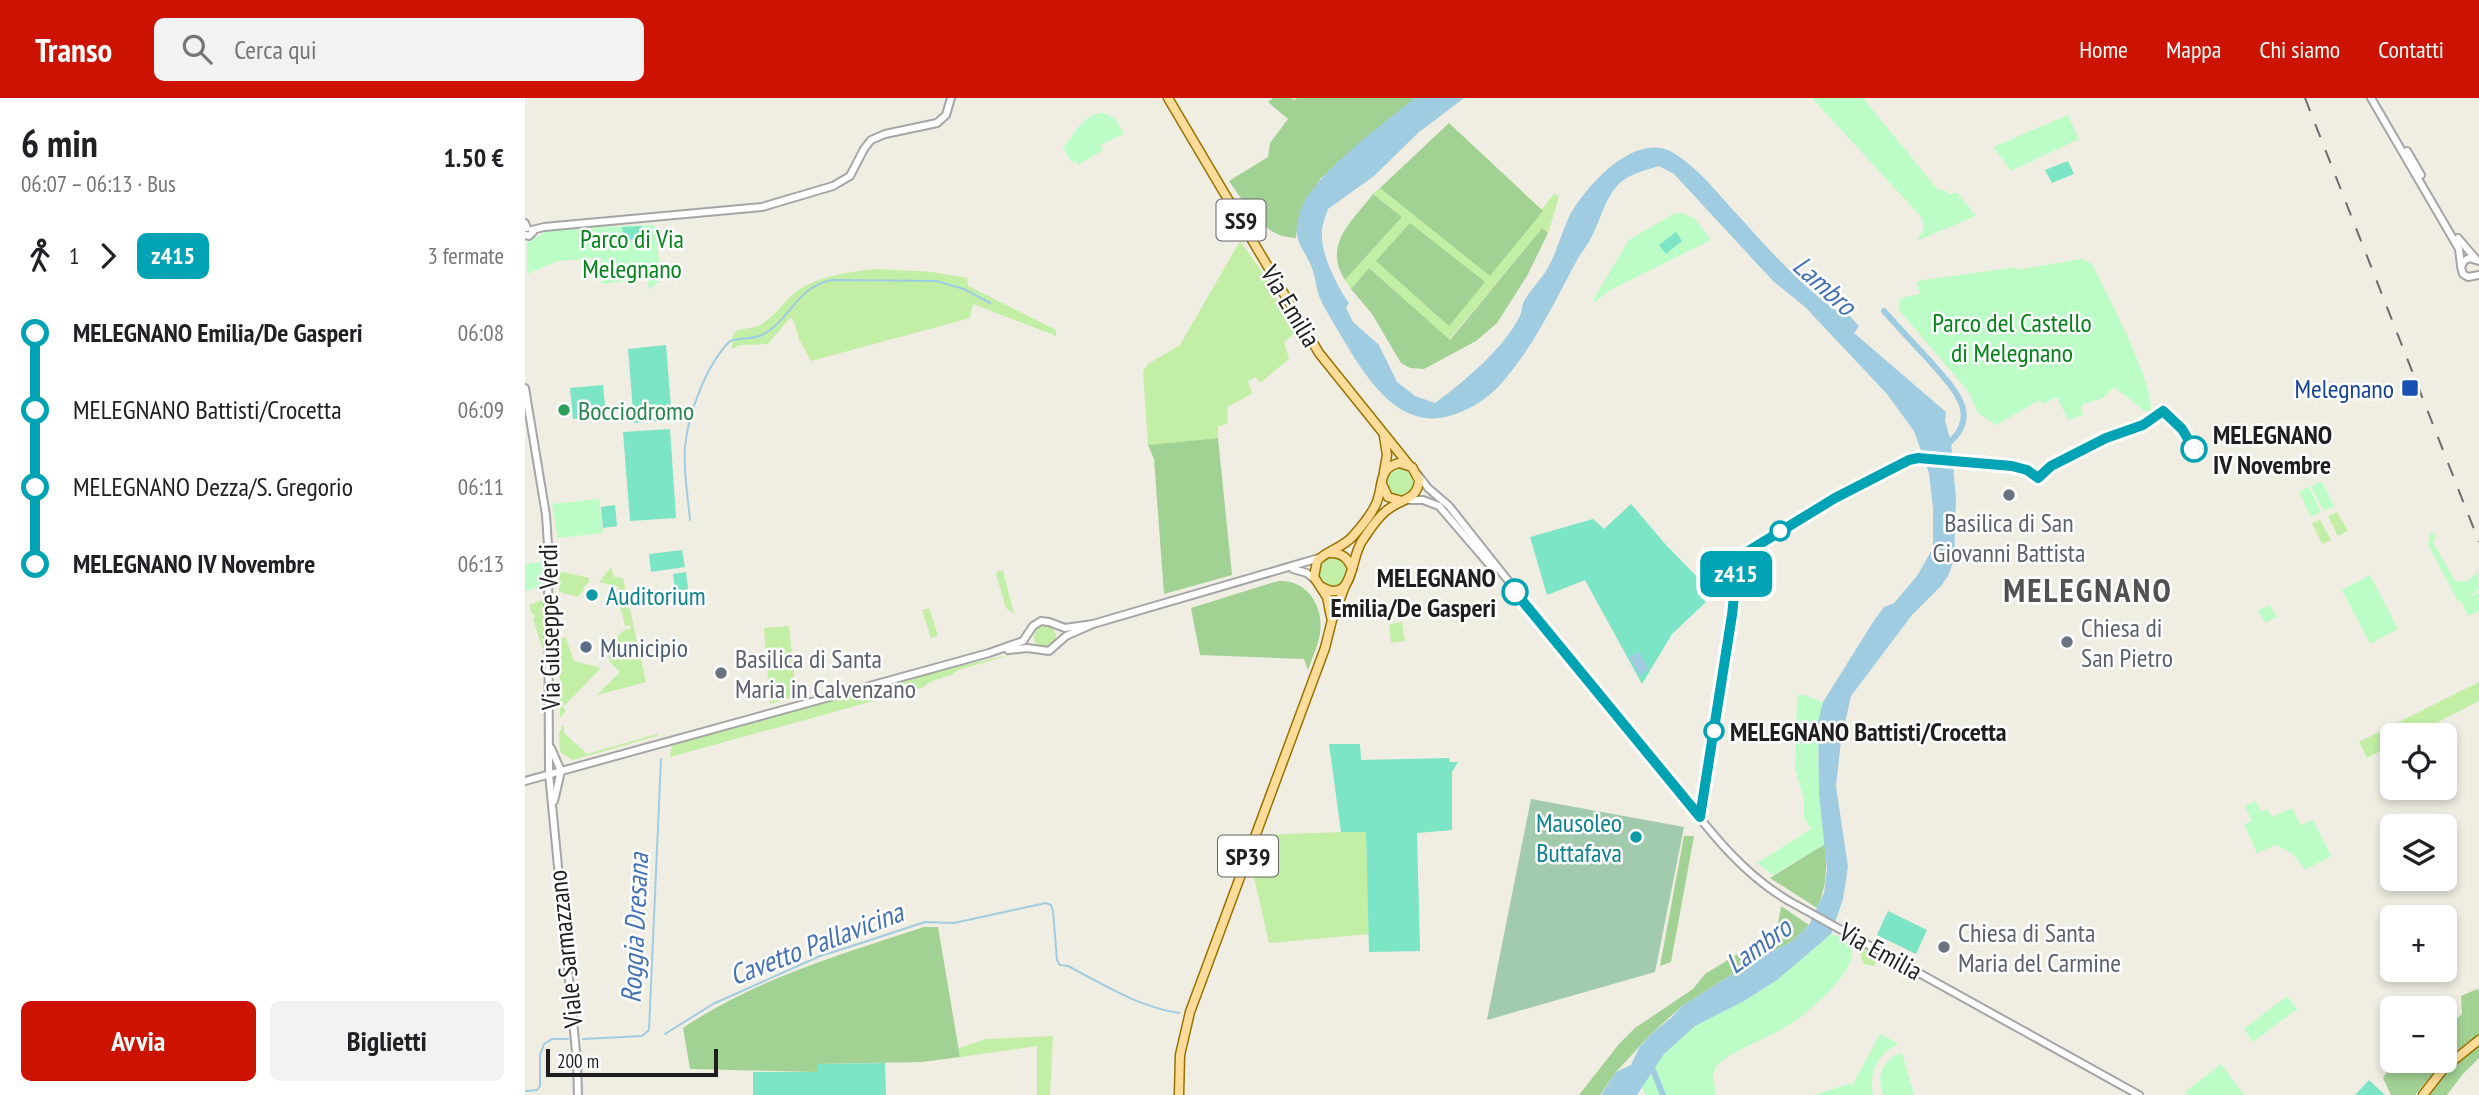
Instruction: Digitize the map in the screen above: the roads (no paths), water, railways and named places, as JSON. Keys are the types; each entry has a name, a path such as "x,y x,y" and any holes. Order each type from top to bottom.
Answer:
{"main road":[{"name":"Via Emilia","path":"1168,98 1319,353 1409,465"},
{"path":"1332,620 1328,601 1314,569 1319,558 1347,542 1377,502 1387,452 1383,434"},
{"path":"1382,477 1394,464 1409,465 1418,475"},
{"name":"SP39","path":"1179,1095 1180,1055 1190,1012 1325,648 1332,620 1352,572 1355,552 1387,510 1406,500 1418,489 1418,475"},
{"path":"1382,477 1384,492 1388,497 1393,500 1406,500"},
{"path":"1328,553 1343,556 1350,563 1352,572"},
{"path":"1318,583 1331,591 1345,586"},
{"path":"2423,1095 2444,1069 2479,1040"}],"street":[{"path":"527,232 544,227 767,206 829,187 850,176 863,149 871,140 937,123 946,115 951,98"},
{"path":"2373,98 2459,240 2477,259"},
{"path":"2373,98 2459,249 2463,274 2476,276 2479,284"},
{"path":"2461,266 2466,259 2477,259"},
{"name":"Via Giuseppe Verdi","path":"525,388 546,515 551,743"},
{"name":"Via Emilia","path":"1418,475 1428,488 1449,506 1523,603"},
{"name":"Via Emilia","path":"1406,500 1429,501 1443,509 1741,866 1762,883 1806,910 2139,1095"},
{"path":"525,781 989,653 1020,643 1033,626 1041,621 1067,628 1093,624 1319,558"},
{"path":"1288,569 1304,572 1318,583"},
{"path":"989,653 1023,648 1049,652 1066,636 1093,624"},
{"path":"1056,626 1060,635 1059,643"},
{"path":"1029,633 1031,644 1038,651"},
{"path":"551,743 561,771 554,803"},
{"path":"551,743 549,774 554,803"},
{"name":"Viale Sarmazzano","path":"554,803 556,856 578,1095"}],"water":[{"path":"1415,98 1464,98 1418,133 1374,176 1328,209 1322,233 1328,262 1349,303 1346,308 1353,322 1379,345 1397,382 1415,396 1435,403 1494,352 1520,316 1524,301 1548,267 1569,217 1586,192 1598,178 1627,156 1642,149 1657,148 1672,152 1697,171 1799,280 1828,305 1844,316 1848,314 1859,326 1854,333 1946,412 1956,499 1954,560 1941,586 1912,615 1851,696 1841,741 1836,786 1848,867 1843,899 1831,934 1777,980 1744,1001 1695,1026 1664,1054 1637,1095 1601,1095 1616,1072 1631,1065 1639,1048 1651,1034 1682,1006 1758,958 1791,942 1809,925 1824,893 1827,869 1819,794 1818,722 1823,702 1875,619 1884,607 1894,603 1917,576 1933,548 1933,508 1929,473 1914,431 1887,394 1805,307 1773,281 1674,174 1659,166 1630,176 1616,188 1542,326 1511,372 1493,392 1464,411 1439,418 1421,417 1405,412 1391,402 1366,374 1325,309 1313,271 1297,237 1297,222 1307,198 1333,167"},
{"path":"1639,652 1649,670 1640,676 1629,657"}],"waterway":[{"name":"Roggia Dresana","path":"690,520 685,474 690,420 706,376 730,341 762,335 772,329 809,290 831,280 936,281 964,289 990,303"},
{"path":"1884,311 1947,381 1961,402 1963,424 1957,435 1945,446"},
{"name":"Roggia Dresana","path":"583,1039 642,1036 649,1030 661,759"},
{"name":"Cavetto Pallavicina","path":"665,1034 713,1004 820,956 925,922 954,923 1046,903 1051,905 1053,911 1057,960 1060,965 1068,966 1136,1001 1179,1013"},
{"name":"Roggia Dresana","path":"525,1091 537,1090 540,1086 540,1055 544,1044 552,1039 568,1039"},
{"path":"1651,1065 1663,1095"}],"railway":[{"path":"2305,98 2479,542"}],"place":[{"name":"Melegnano","path":"2410,388"},
{"name":"Bocciodromo","path":"564,410"},
{"name":"MELEGNANO IV Novembre","path":"2194,449"},
{"name":"Basilica di San Giovanni Battista","path":"2009,495"},
{"name":"MELEGNANO Emilia/De Gasperi","path":"1515,592"},
{"name":"Auditorium","path":"592,595"},
{"name":"Chiesa di San Pietro","path":"2067,642"},
{"name":"Municipio","path":"586,647"},
{"name":"Basilica di Santa Maria in Calvenzano","path":"721,673"},
{"name":"MELEGNANO Battisti/Crocetta","path":"1714,731"},
{"name":"Mausoleo Buttafava","path":"1636,837"},
{"name":"Chiesa di Santa Maria del Carmine","path":"1944,947"}],"district":[{"name":"MELEGNANO","path":"2088,589"}],"park label":[{"name":"Parco di Via Melegnano","path":"632,253"},
{"name":"Parco del Castello di Melegnano","path":"2012,337"}],"water label":[{"name":"Lambro","path":"1825,285"},
{"name":"Lambro","path":"1758,945"}]}
